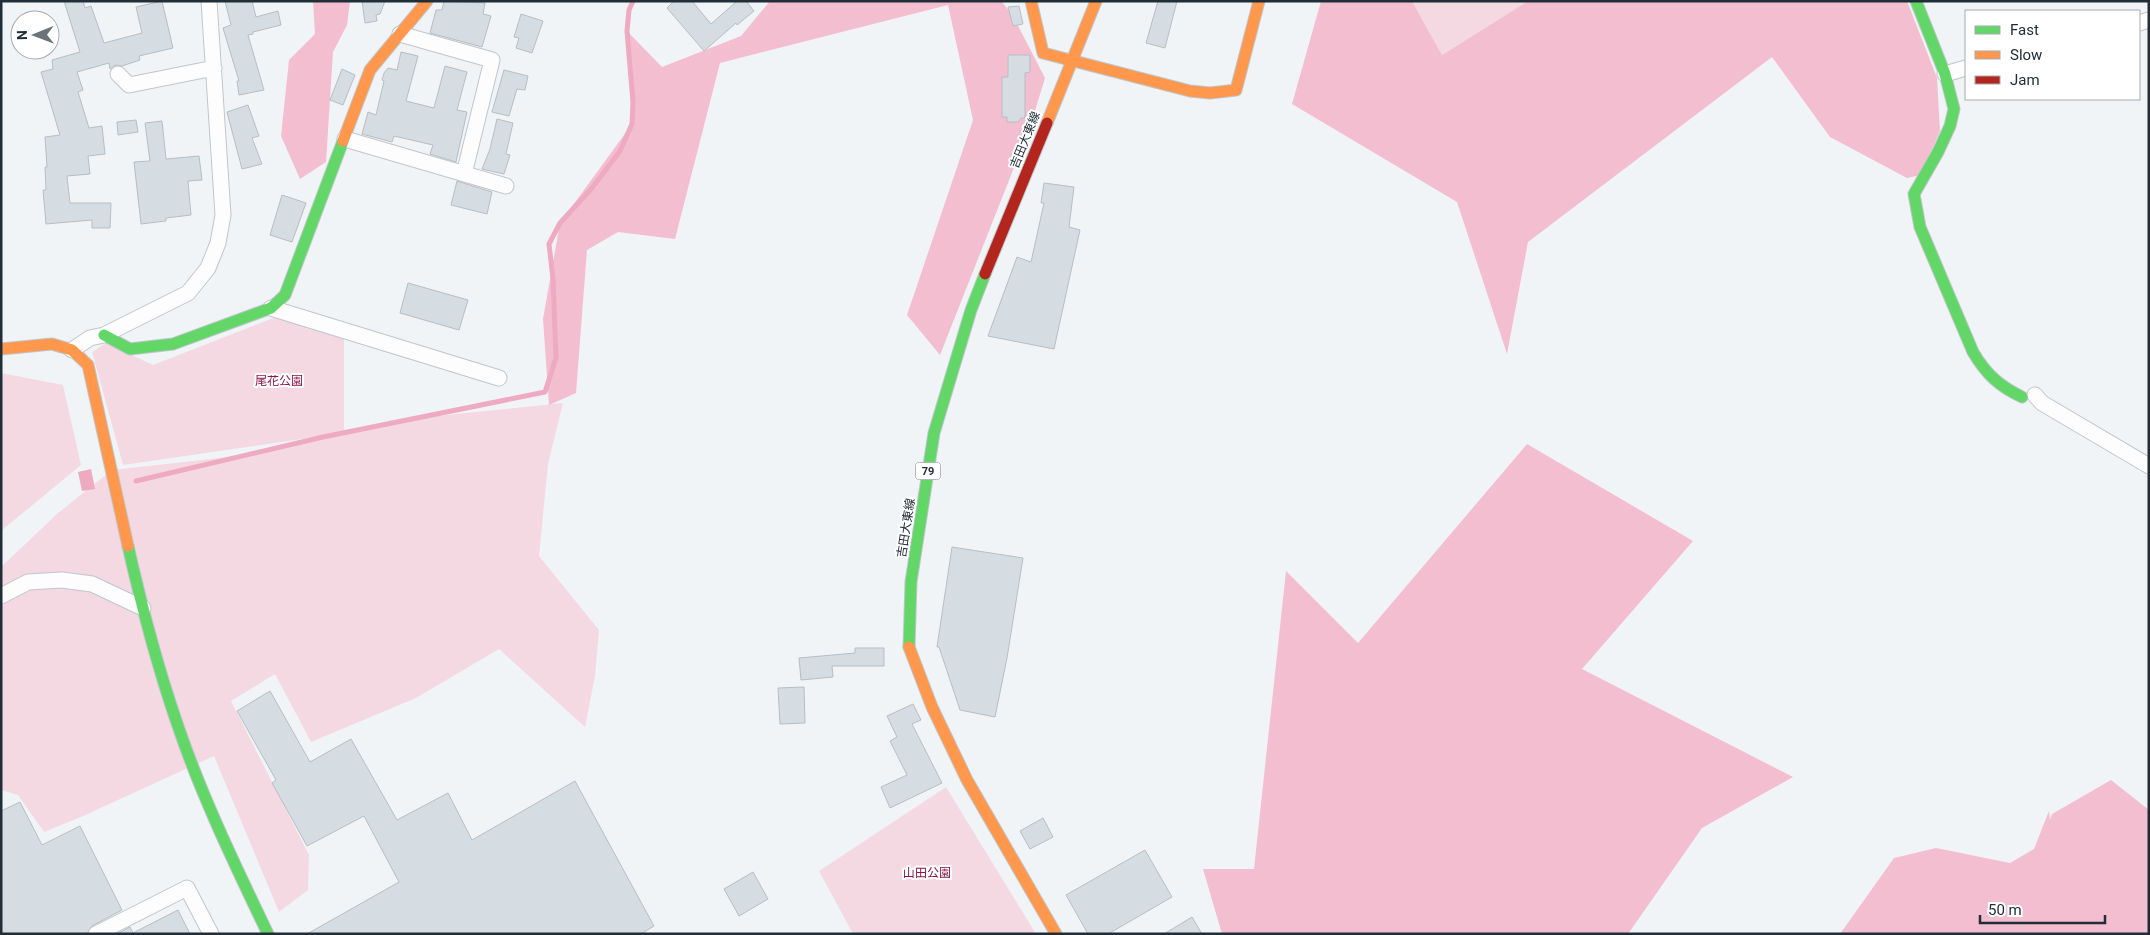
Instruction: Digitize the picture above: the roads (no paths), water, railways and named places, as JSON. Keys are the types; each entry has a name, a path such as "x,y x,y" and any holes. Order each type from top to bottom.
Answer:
{"street":[{"path":"72,350 90,338 104,335 188,293 208,268 218,242 224,215 209,1"},
{"path":"104,335 130,348 173,344 271,308 285,295 370,70 427,1"},
{"path":"1031,1 1043,53 1190,91 1210,93 1236,90 1259,1"},
{"name":"吉田大東線","path":"1056,934 967,780 932,707 909,649 911,582 934,433 971,310 1096,1"},
{"path":"1916,1 1945,74 1954,109 1950,126 1938,152 1914,194 1920,227 1974,352 1984,371 2008,390 2028,396 2042,403 2149,466"},
{"path":"400,34 492,60 464,174"},
{"path":"118,74 129,85 214,68"},
{"path":"1945,74 1965,68"},
{"path":"344,139 506,186"},
{"path":"271,308 499,378"},
{"path":"1,350 52,344 72,350 88,365 143,608 168,700 196,777 268,934"},
{"path":"1,596 28,582 62,580 92,584 143,608"},
{"path":"96,934 187,888 211,934"}],"waterway":[{"path":"136,481 323,437 545,392 556,358 553,279 549,244 560,223 592,188 620,151 632,124 633,102 627,31 629,10 633,1"}],"park label":[{"name":"尾花公園","path":"279,381"},
{"name":"山田公園","path":"927,873"}]}
